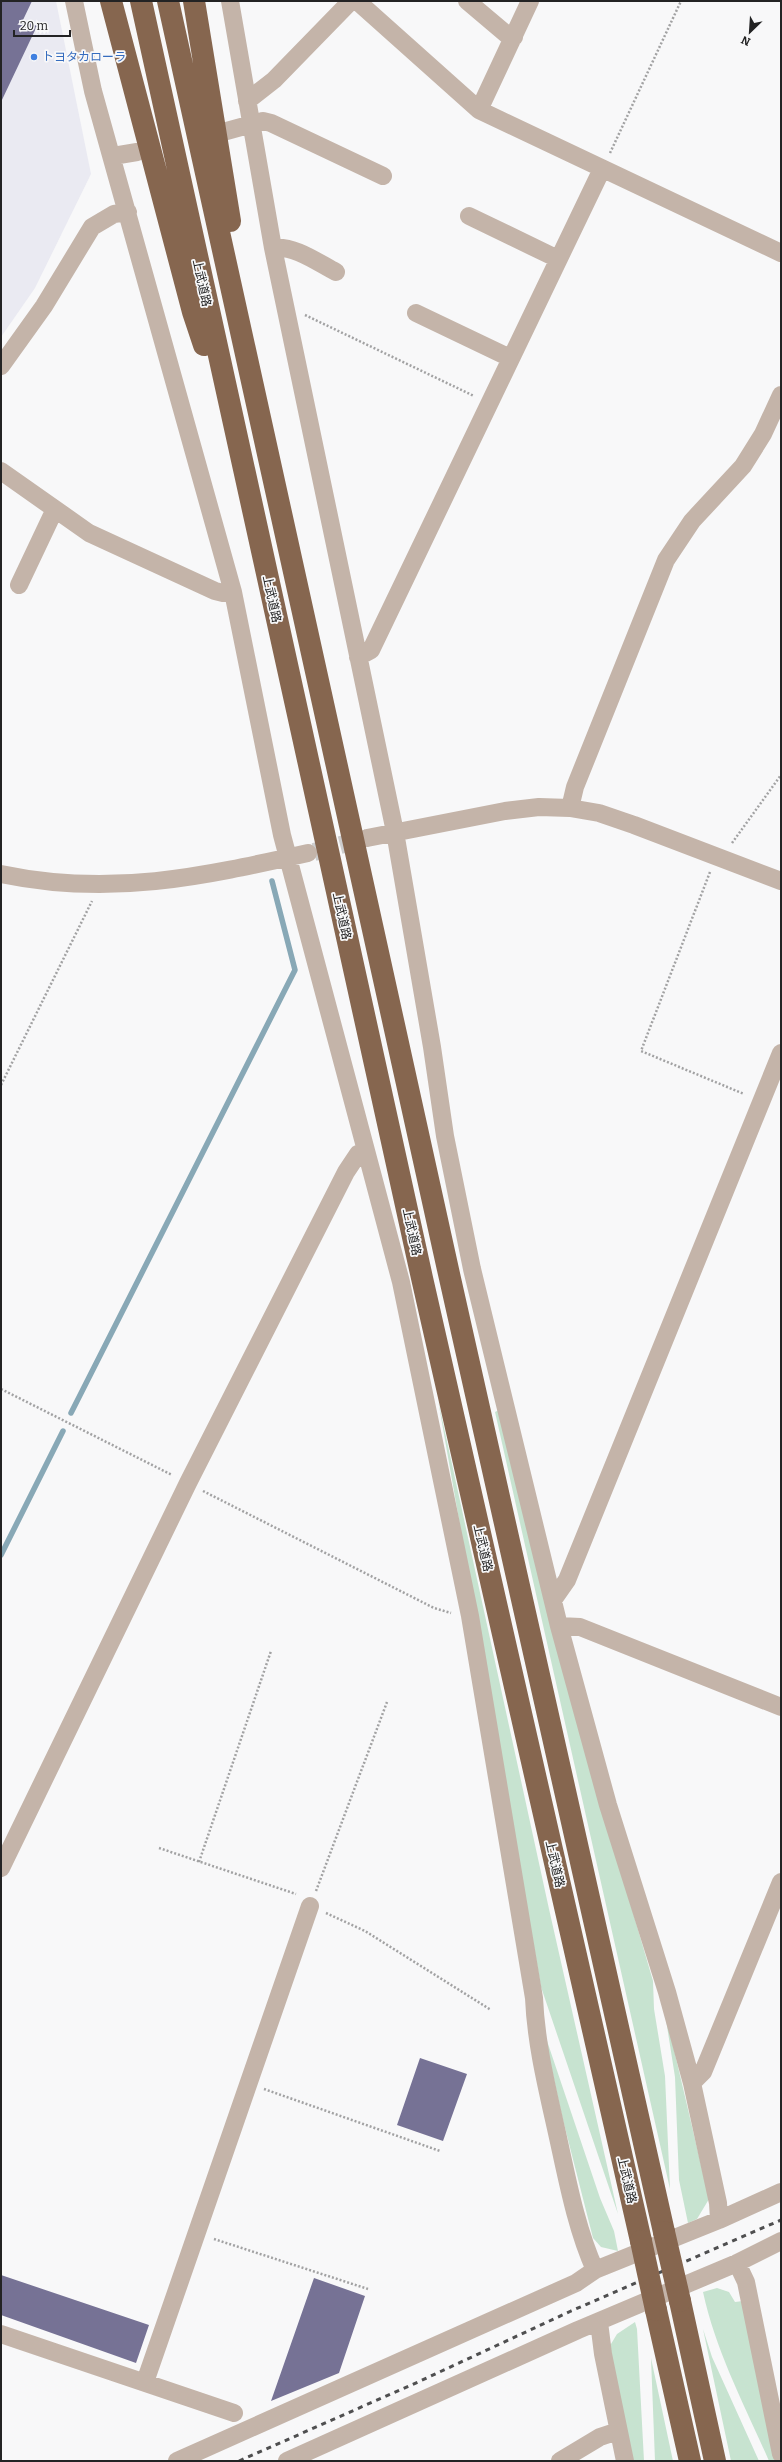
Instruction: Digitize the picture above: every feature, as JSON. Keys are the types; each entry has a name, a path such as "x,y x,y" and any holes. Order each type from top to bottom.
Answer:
{"highway":[{"path":"111,1 192,312 240,454"},
{"name":"上武道路","path":"142,1 240,454 422,1278 690,2461"},
{"name":"上武道路","path":"168,1 262,433 449,1274 715,2461"},
{"path":"194,1 262,433"}],"street":[{"path":"74,1 93,92 113,156 233,592 287,858 401,1282 470,1616 534,1998 536,2030 566,2173 589,2256 595,2270"},
{"path":"230,1 272,248 287,313 395,832 432,1047 445,1136 472,1268 559,1626 608,1805 667,1992 692,2083 718,2203 720,2220"},
{"path":"247,102 274,80 350,1"},
{"path":"357,1 479,110 602,170 781,253"},
{"path":"467,1 506,34 514,37"},
{"path":"479,110 530,1"},
{"path":"223,132 263,121 271,123 383,176"},
{"path":"113,156 137,152"},
{"path":"358,657 371,650 488,403 602,170"},
{"path":"1,366 44,306 92,227 114,214 128,212"},
{"path":"469,216 558,259"},
{"path":"272,248 282,247 292,250 336,272"},
{"path":"416,313 510,358"},
{"path":"570,808 575,787 666,560 692,521 743,466 763,434 781,395"},
{"path":"1,471 102,540 215,591 223,593 233,592"},
{"path":"19,585 55,509"},
{"path":"367,838 504,811 539,807 570,808 599,813 634,825 781,881"},
{"path":"1,874 26,879 96,885 176,880 308,853"},
{"path":"553,1600 567,1580 781,1053"},
{"path":"1,1868 188,1483 346,1172 358,1154 366,1151"},
{"path":"449,1274 472,1268"},
{"path":"401,1282 422,1278"},
{"path":"559,1626 580,1627 781,1707"},
{"path":"692,2083 703,2072 781,1882"},
{"path":"145,2382 310,1906"},
{"path":"177,2461 576,2284 595,2270 720,2220 781,2192"},
{"path":"287,2461 599,2322 737,2263 781,2241"},
{"path":"737,2263 746,2282 781,2454"},
{"path":"599,2322 618,2431 625,2461"},
{"path":"1,2334 234,2413"},
{"path":"560,2461 600,2437 618,2431"}],"path":[{"path":"602,170 681,1"},
{"path":"287,313 304,315 488,403"},
{"path":"762,1101 641,1050 711,870 781,775"},
{"path":"1,1085 92,902 96,885"},
{"path":"1,1389 434,1608 448,1613 470,1616"},
{"path":"199,1862 271,1651"},
{"path":"310,1906 387,1702"},
{"path":"159,1848 304,1897 310,1906 365,1931 491,2010"},
{"path":"249,2084 440,2151"},
{"path":"196,2233 368,2289"}],"shaded area":[{"path":"1,1 56,1 91,174 35,288 1,337"}],"green space":[{"path":"438,1400 549,1909 618,2214 541,1987"},
{"path":"499,1410 594,1779 653,1981 654,2009 665,2076 670,2189 495,1412"},
{"path":"664,2007 709,2199 697,2219 688,2223 679,2180 675,2077"},
{"path":"543,2029 600,2198 614,2231 618,2251 601,2247 593,2238 562,2116"},
{"path":"717,2288 729,2292 735,2302 743,2301 775,2461 769,2461 715,2336 703,2292"},
{"path":"635,2322 637,2329 644,2461 632,2461 607,2341 611,2344 617,2334"},
{"path":"703,2329 712,2357 759,2461 731,2461"},
{"path":"651,2358 673,2461 655,2461"}],"building":[{"path":"1,1 32,1 23,20 37,26 1,102"},
{"path":"420,2058 467,2074 443,2141 397,2125"},
{"path":"1,2275 149,2325 136,2363 1,2315"},
{"path":"314,2278 365,2296 339,2373 271,2401"}],"waterway":[{"path":"71,1413 295,970 272,881"},
{"path":"1,1555 63,1431"}],"tunnel":[{"path":"314,852 367,838"}],"railway":[{"path":"239,2461 418,2382 571,2311 781,2220"}],"place":[{"name":"トヨタカローラ","path":"34,57"}]}
